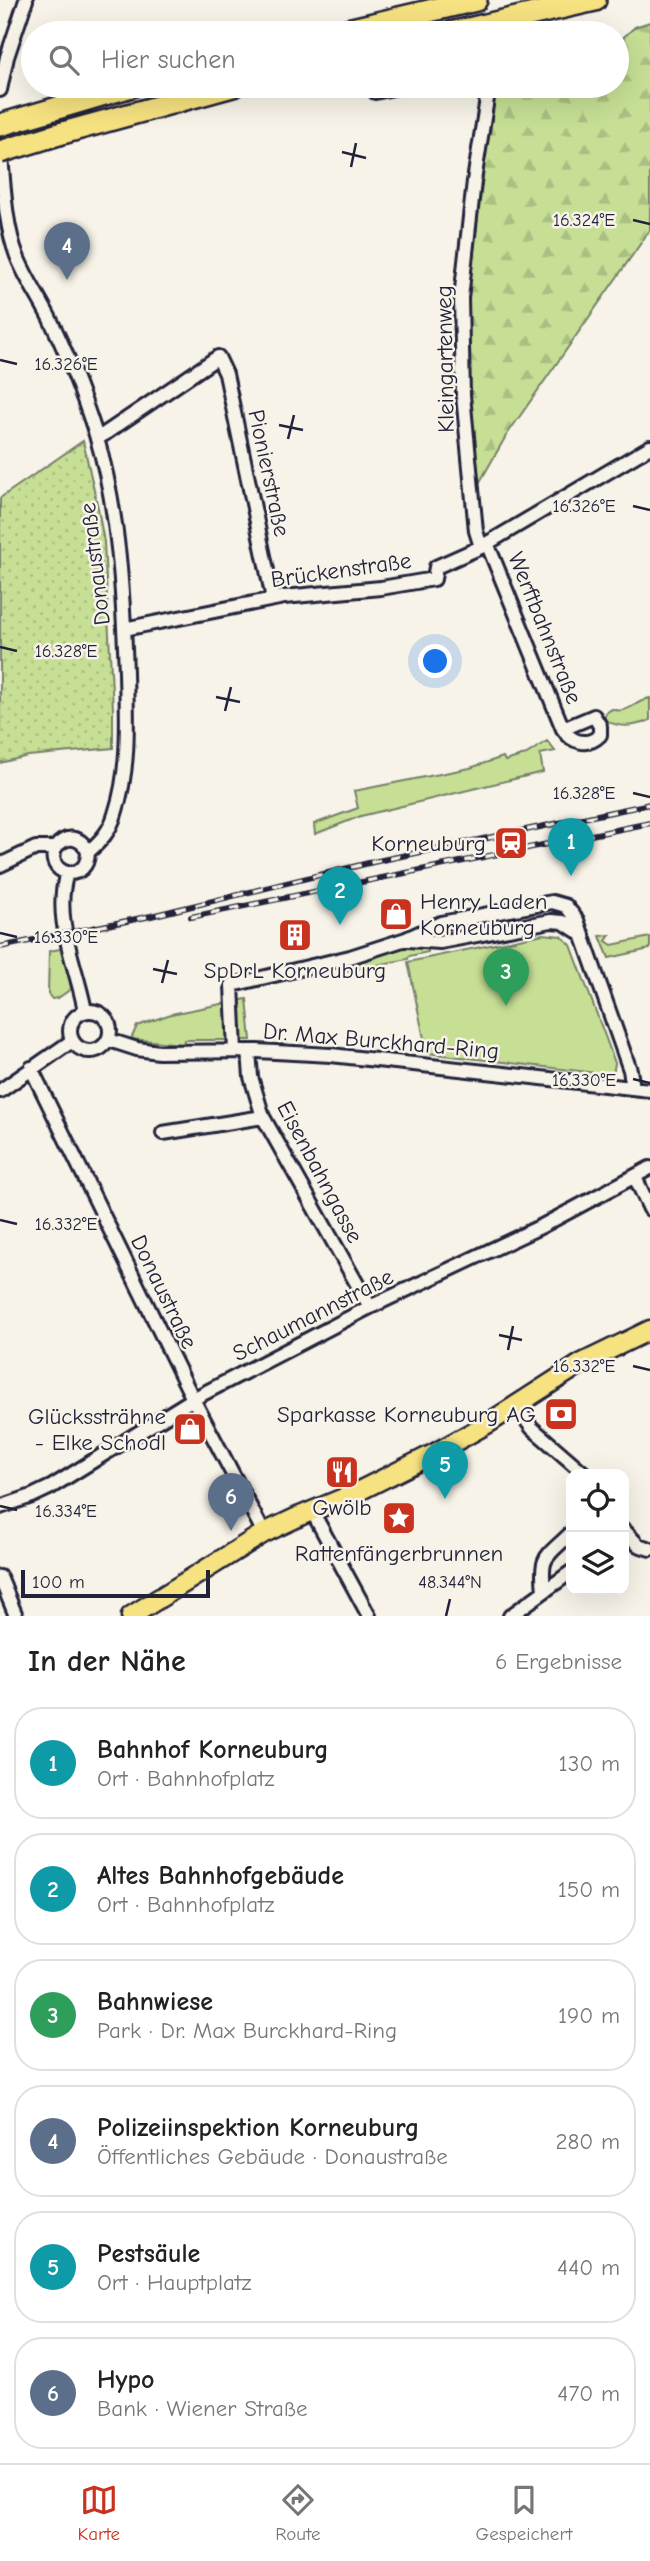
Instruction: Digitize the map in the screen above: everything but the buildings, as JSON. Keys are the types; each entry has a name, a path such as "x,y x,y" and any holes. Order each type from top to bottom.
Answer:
{"highway":[{"path":"386,21 476,0"},
{"path":"503,21 595,0"},
{"path":"0,125 90,98"},
{"path":"0,152 190,98"}],"main road":[{"path":"131,1616 264,1533 386,1478 476,1430 582,1363 650,1330"}],"street":[{"path":"0,90 7,57 26,0"},
{"name":"Kleingartenweg","path":"484,545 476,531 463,395 461,298 474,181 487,98"},
{"name":"Donaustraße","path":"0,144 3,198 17,256 50,320 81,391 97,439 117,545 124,629 127,726 119,800 109,829 102,841 88,852 83,869 67,873"},
{"name":"Pionierstraße","path":"97,439 218,357 226,374 274,600"},
{"name":"Brückenstraße","path":"124,629 274,600 434,579 436,567 484,545 650,446"},
{"name":"Werftbahnstraße","path":"484,545 564,730"},
{"path":"594,716 600,726 597,739 587,741 572,741 564,730 594,716"},
{"path":"86,1012 63,918 61,891 67,873 55,866 53,857 55,848 64,839 73,838 84,844 88,852"},
{"path":"0,865 36,848 55,848"},
{"path":"235,1051 232,985 350,957 406,939 441,923 552,902 570,909 583,935 634,1088"},
{"path":"406,939 440,942 551,921 573,927 583,935"},
{"path":"95,1011 104,1017 111,1030 109,1040 102,1048 91,1052 80,1049 72,1041 71,1024 77,1016 95,1011"},
{"name":"Dr. Max Burckhard-Ring","path":"109,1040 137,1049 159,1052 249,1051 392,1060 650,1090"},
{"path":"1,1089 72,1041"},
{"name":"Eisenbahngasse","path":"249,1051 251,1077 263,1117 370,1307"},
{"name":"Donaustraße","path":"31,1068 193,1399 264,1533"},
{"path":"163,1133 263,1117"},
{"name":"Schaumannstraße","path":"0,1507 51,1487 193,1399 370,1307 474,1260 650,1168"},
{"path":"635,1177 650,1209"},
{"path":"515,1405 532,1428 578,1469"},
{"path":"312,1511 369,1616"},
{"path":"629,1536 638,1545 650,1549"},
{"path":"544,1591 541,1570 543,1561 566,1538"},
{"path":"510,1616 566,1576"},
{"path":"0,1577 16,1616"}],"green space":[{"path":"650,22 650,230 506,436 477,487 470,394 468,298 493,98 629,98 629,32 635,27"},
{"path":"83,441 104,542 113,748 28,756 0,763 0,498"},
{"path":"650,698 648,721 625,726 604,719 606,713 612,709 626,709"},
{"path":"547,741 555,751 540,754 543,772 361,816 315,834 314,824 358,808 354,791 470,768 503,757 505,761 525,755"},
{"path":"543,934 561,936 571,945 615,1063 613,1075 427,1053 408,962"},
{"path":"610,935 606,941 612,945 650,937 650,949 609,958 600,936"},
{"path":"418,946 428,948 428,952 409,956 408,959 341,972 341,966"},
{"path":"66,948 71,989 52,999 48,994 49,951"},
{"path":"247,999 251,1040 184,1040 183,1044 131,1039 137,1026 171,1014"}],"railway":[{"path":"0,947 151,916 373,862 650,804"},
{"path":"191,917 650,823"}],"place":[{"name":"Polizeiinspektion Korneuburg","path":"67,280"},
{"name":"Korneuburg","path":"511,843"},
{"name":"Bahnhof Korneuburg","path":"571,876"},
{"name":"Henry Laden Korneuburg","path":"396,914"},
{"name":"Altes Bahnhofgebäude","path":"340,925"},
{"name":"SpDrL Korneuburg","path":"295,935"},
{"name":"Bahnwiese","path":"506,1006"},
{"name":"Sparkasse Korneuburg AG","path":"561,1414"},
{"name":"Glückssträhne - Elke Schodl","path":"190,1429"},
{"name":"Gwölb","path":"342,1472"},
{"name":"Pestsäule","path":"445,1499"},
{"name":"Rattenfängerbrunnen","path":"399,1518"},
{"name":"Hypo","path":"231,1531"}]}
